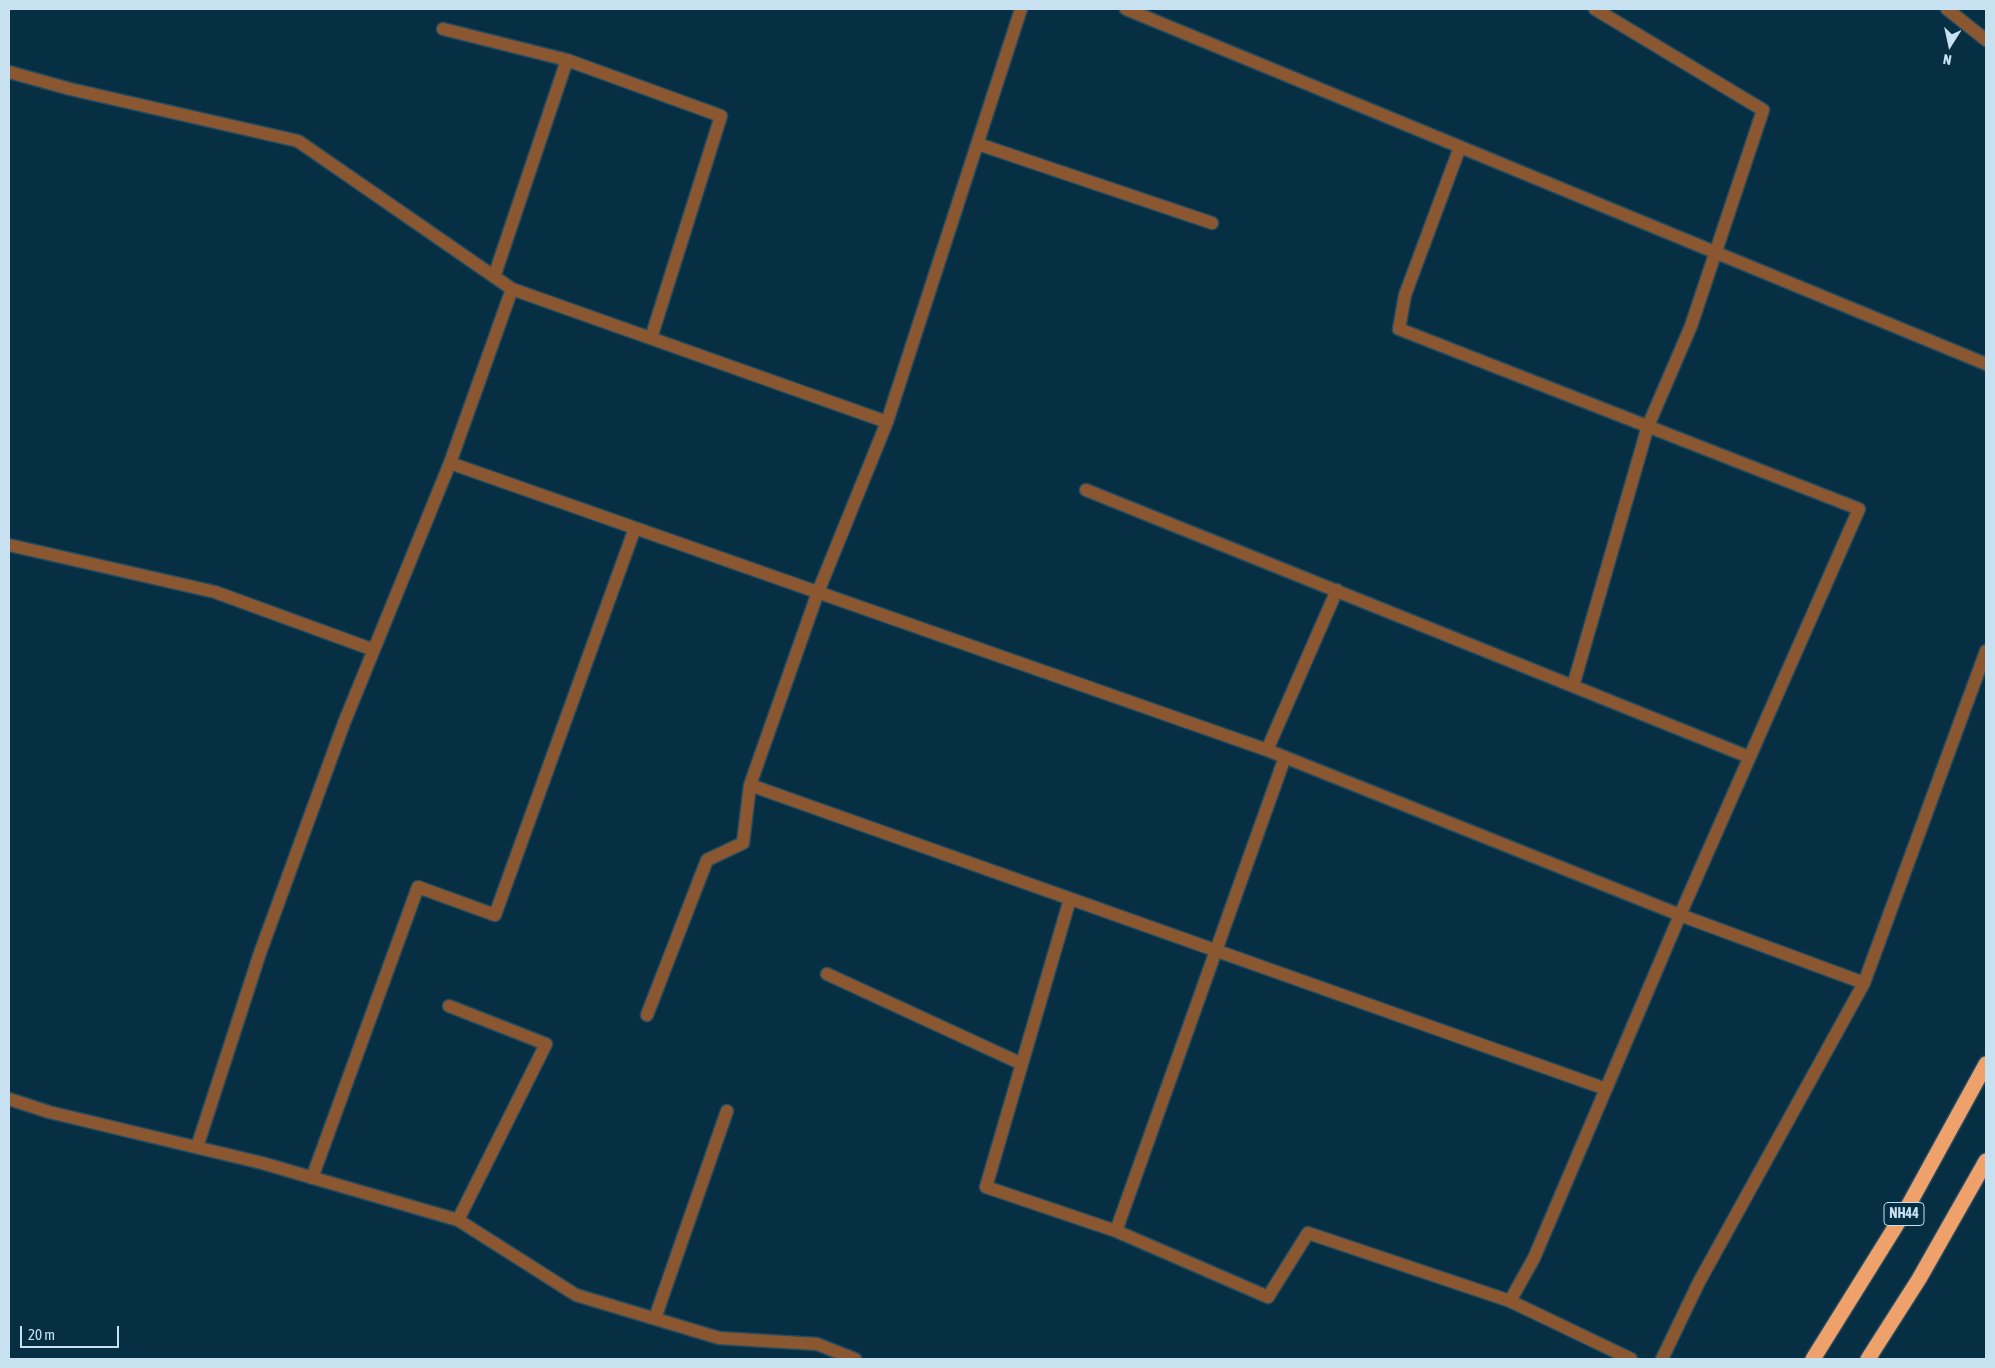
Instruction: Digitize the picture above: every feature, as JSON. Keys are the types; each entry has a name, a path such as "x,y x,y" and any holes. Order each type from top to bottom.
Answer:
{"highway":[{"name":"NH44","path":"1813,1359 1907,1208 1986,1064"},
{"name":"NH44","path":"1868,1359 1919,1278 1986,1161"}],"street":[{"path":"647,1015 707,860 743,843 750,785 818,592 887,422 1021,9"},
{"path":"1126,9 1986,364"},
{"path":"1573,686 1648,426 1691,326 1763,110 1595,9"},
{"path":"1947,9 1986,40"},
{"path":"443,29 567,60 721,116 651,338"},
{"path":"494,276 567,60"},
{"path":"9,72 70,89 298,141 512,288 887,422"},
{"path":"978,144 1212,223"},
{"path":"1460,147 1404,295 1398,329 1859,509 1680,915 1534,1258 1510,1301"},
{"path":"197,1147 260,953 344,722 450,463 512,288"},
{"path":"450,463 1267,750 1680,915 1864,983"},
{"path":"1086,490 1749,757"},
{"path":"312,1178 418,887 495,916 635,528"},
{"path":"9,545 215,592 374,650"},
{"path":"1267,750 1337,590"},
{"path":"1662,1359 1700,1282 1864,983 1986,651"},
{"path":"1116,1231 1285,757"},
{"path":"750,785 1606,1089"},
{"path":"1070,899 986,1187 1116,1231 1268,1297 1308,1233 1510,1301 1631,1359"},
{"path":"827,974 1022,1064"},
{"path":"450,1006 546,1044 458,1220"},
{"path":"9,1099 49,1112 262,1163 458,1220 576,1295 719,1338 817,1344 855,1359"},
{"path":"654,1318 727,1110"}]}
